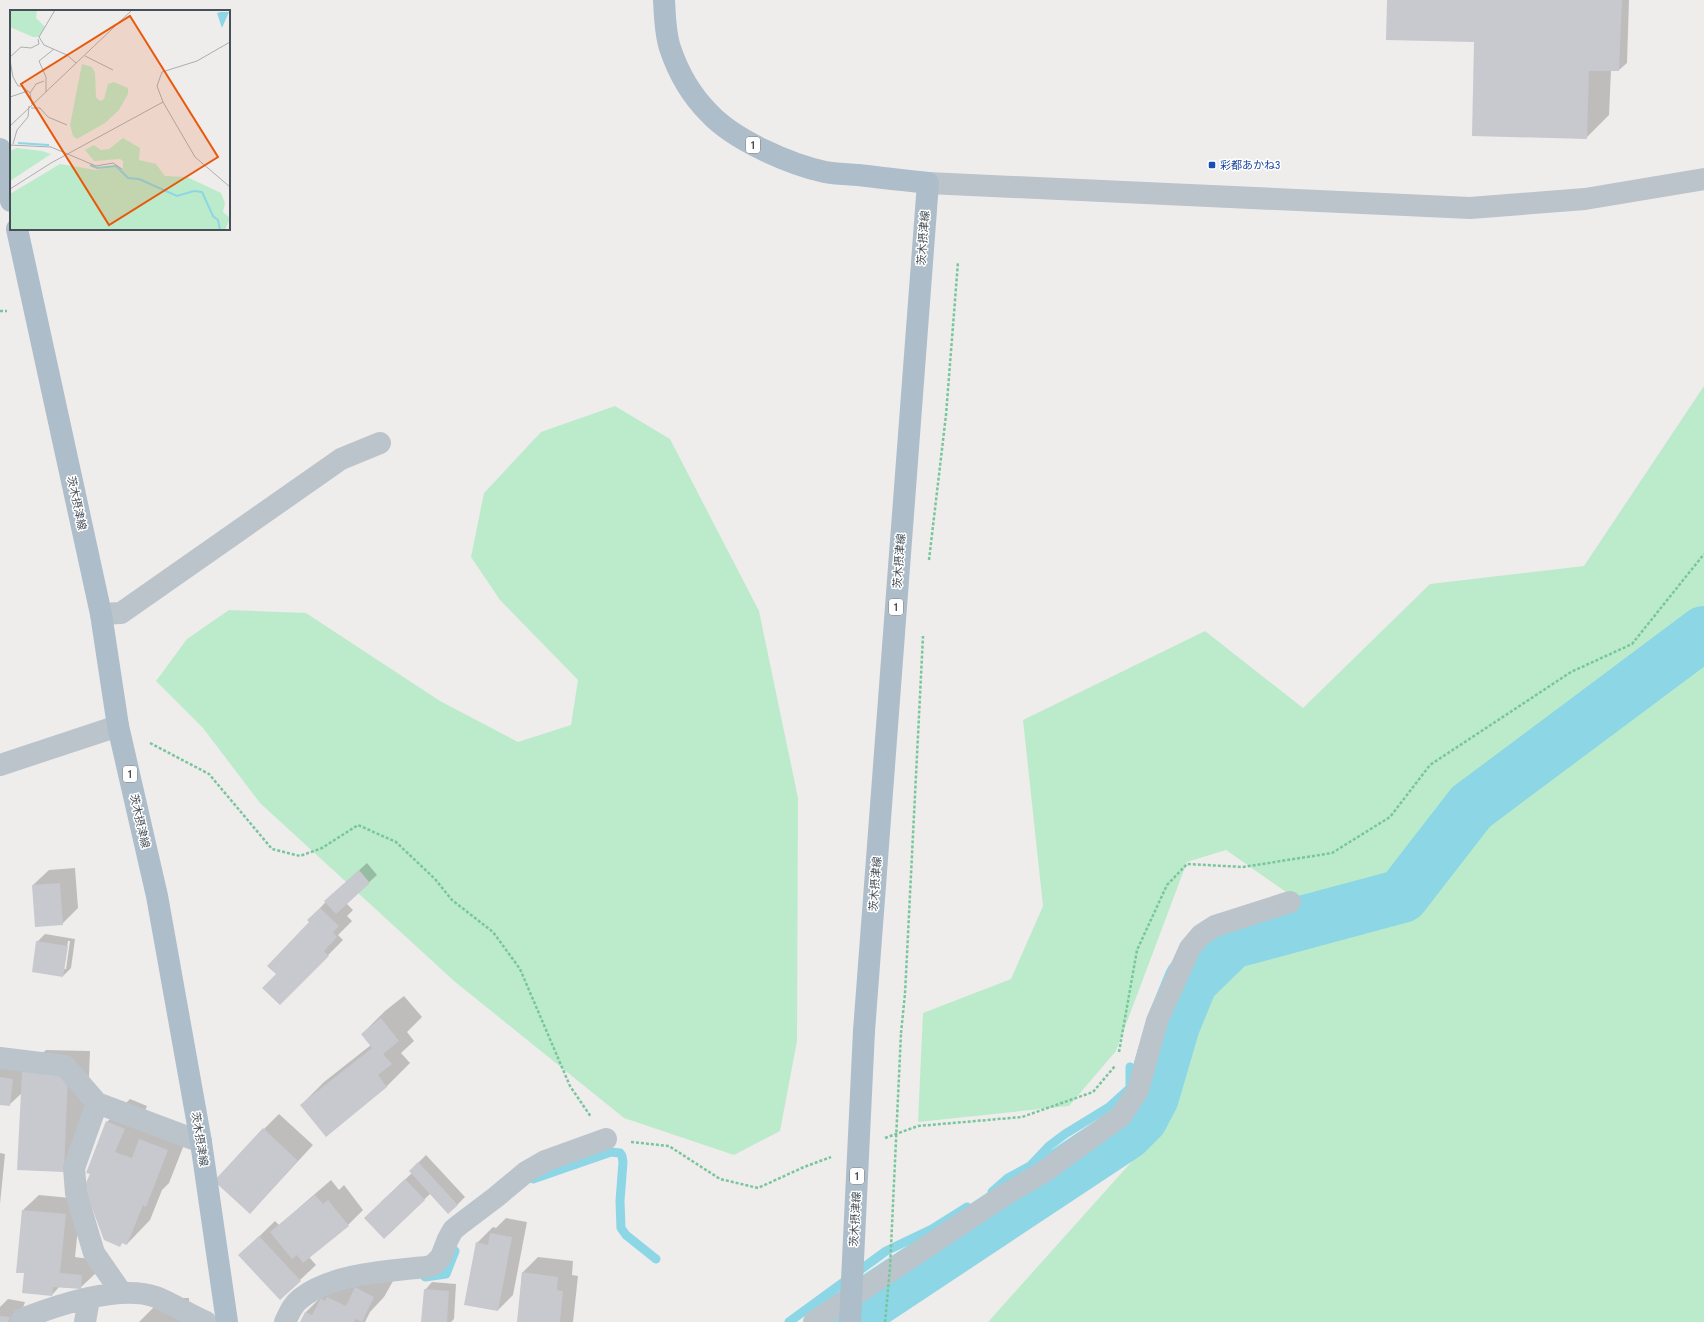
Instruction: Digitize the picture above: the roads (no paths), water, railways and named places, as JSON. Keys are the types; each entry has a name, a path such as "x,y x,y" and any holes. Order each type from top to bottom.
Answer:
{"main road":[{"name":"1","path":"664,0 665,24 670,47 680,74 710,114 730,130 758,148 787,160 824,172 928,183"},
{"path":"0,149 10,195"},
{"name":"茨木摂津線","path":"850,1322 864,1031 928,183"},
{"name":"茨木摂津線","path":"17,230 101,614 118,726 157,896 201,1142 227,1322"}],"street":[{"path":"928,183 1470,208 1585,199 1704,179"},
{"path":"101,614 122,613 341,459 380,443"},
{"path":"0,765 118,726"},
{"path":"814,1322 1003,1196 1045,1171 1121,1116 1138,1090 1157,1021 1190,948 1201,935 1215,926 1290,902"},
{"path":"0,1058 65,1066 97,1103 201,1142"},
{"path":"97,1103 74,1168 76,1193 94,1253 121,1292"},
{"path":"285,1322 298,1300 318,1288 366,1274 426,1268 433,1265 441,1257 448,1239 456,1228 526,1172 545,1161 606,1140"},
{"path":"21,1322 22,1319 55,1306 121,1292 156,1297 206,1322"},
{"path":"85,1322 89,1299"}],"waterway":[{"path":"841,1322 1126,1133 1141,1118 1152,1097 1173,1025 1191,981 1231,942 1402,896 1471,807 1704,633"},
{"path":"992,1192 1008,1178 1030,1166 1049,1146 1065,1134 1109,1107 1130,1088 1130,1067"},
{"path":"533,1179 611,1152 620,1153 623,1162 620,1201 621,1228 626,1235 656,1259"},
{"path":"789,1322 886,1251 932,1229 967,1207"},
{"path":"425,1277 446,1274 455,1251"}],"place":[{"name":"彩都あかね3","path":"1212,165"}]}
